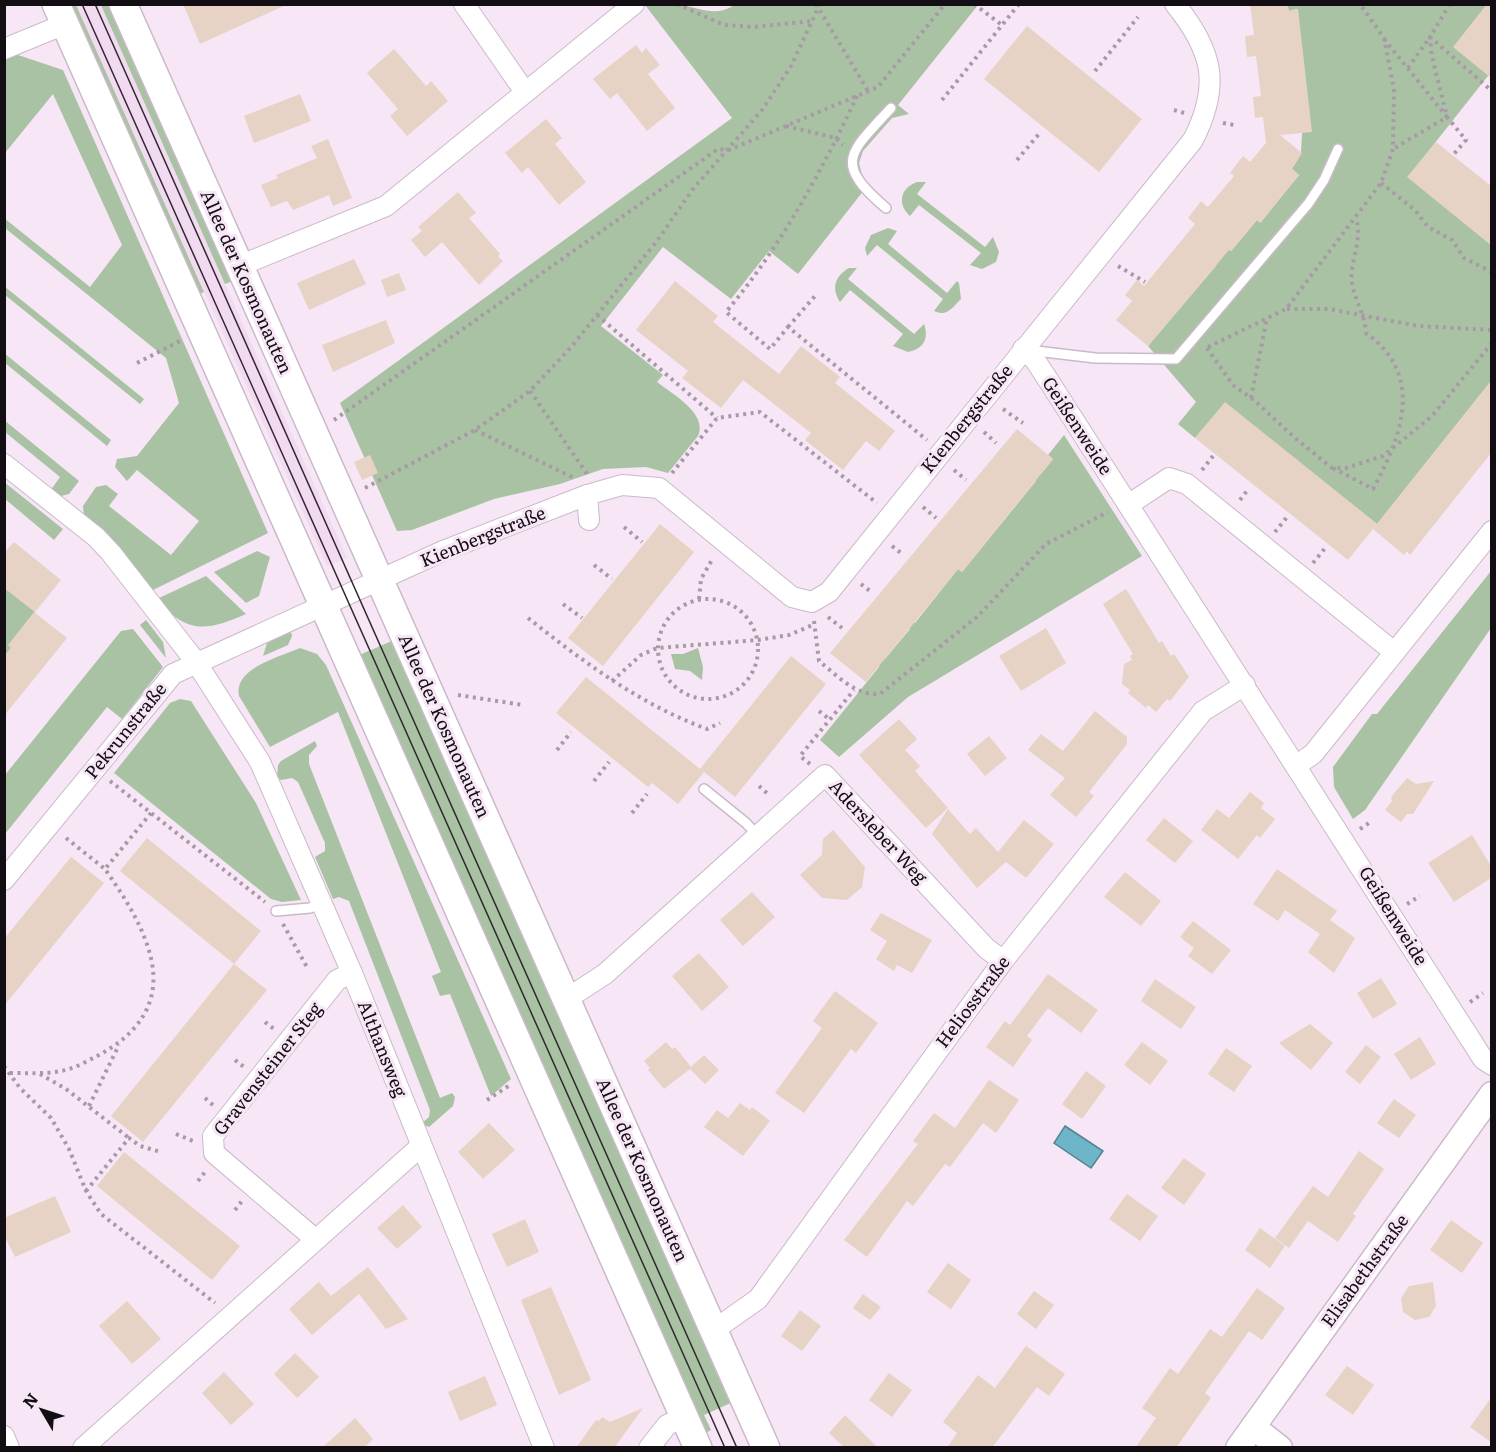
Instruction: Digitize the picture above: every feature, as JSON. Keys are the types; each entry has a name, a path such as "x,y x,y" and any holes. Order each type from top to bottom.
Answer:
{"main road":[{"name":"Allee der Kosmonauten","path":"123,4 766,1448"},
{"path":"60,14 698,1448"}],"street":[{"path":"464,4 525,92"},
{"path":"239,266 386,206 415,185 634,4"},
{"name":"Kienbergstraße","path":"380,580 585,485 622,485 659,488 792,597 812,602 829,592 891,515 946,460 1023,349 1193,141 1206,114 1210,66 1196,30 1175,4"},
{"path":"4,49 60,14"},
{"name":"Geißenweide","path":"1023,349 1035,360 1053,386 1122,507 1245,685 1468,1037 1483,1059 1491,1065"},
{"path":"4,464 96,537 196,662"},
{"path":"1122,507 1169,478 1187,484 1394,652"},
{"path":"585,485 589,520"},
{"path":"1297,765 1313,753 1491,531"},
{"name":"Pekrunstraße","path":"4,879 173,674 380,580"},
{"name":"Althansweg","path":"196,662 260,762 352,973 544,1448"},
{"name":"Heliosstraße","path":"714,1330 758,1299 1003,961 1203,711 1245,685"},
{"name":"Adersleber Weg","path":"565,1000 605,974 692,888 758,836 825,775 986,948 1003,961"},
{"name":"Gravensteiner Steg","path":"315,1239 214,1153 213,1136 337,980 352,973"},
{"name":"Elisabethstraße","path":"1238,1448 1491,1094"},
{"path":"83,1448 421,1146"},
{"path":"649,1448 666,1425 684,1417"},
{"path":"1253,1427 1280,1448"},
{"path":"4,1436 9,1448"}],"lane":[{"path":"885,208 858,184 851,166 853,153 860,142 891,108"},
{"path":"1023,349 1095,358 1176,359 1308,204 1324,180 1338,149"},
{"path":"704,789 746,822 758,836"},
{"path":"276,911 310,908 322,903"}],"path":[{"path":"677,4 724,25 753,27 813,21"},
{"path":"330,422 717,149 729,150 878,87 945,4"},
{"path":"974,4 1002,26"},
{"path":"942,100 1019,4"},
{"path":"1360,4 1384,38 1466,140 1453,155"},
{"path":"1408,68 1450,4"},
{"path":"361,490 475,430 530,391 597,315 657,241 693,189 762,110 791,66 818,6"},
{"path":"818,6 868,91"},
{"path":"1095,71 1138,17"},
{"path":"1430,37 1491,91"},
{"path":"1430,37 1432,57 1447,117"},
{"path":"1286,309 1381,183 1393,149 1394,89 1384,38"},
{"path":"815,296 770,349 726,312 746,289 793,215 857,95"},
{"path":"1393,149 1447,117"},
{"path":"786,126 836,138"},
{"path":"1017,160 1039,134"},
{"path":"1381,183 1415,210 1428,227 1452,240 1464,258 1491,272"},
{"path":"1207,348 1233,385 1251,398 1294,438 1332,468 1373,489 1395,447 1403,393 1401,376 1394,359 1382,344 1366,333 1365,316 1357,302 1352,282 1360,232 1355,217"},
{"path":"1176,359 1186,360 1286,309 1329,309 1418,327 1491,330"},
{"path":"597,315 717,418"},
{"path":"1251,398 1267,318"},
{"path":"788,327 946,460 966,480"},
{"path":"136,363 185,339"},
{"path":"1332,468 1346,468 1383,456 1395,447 1432,416 1491,343"},
{"path":"530,391 585,485"},
{"path":"1000,406 1023,423"},
{"path":"669,478 717,418 760,412 891,515"},
{"path":"475,430 585,485"},
{"path":"981,430 996,443"},
{"path":"1200,473 1213,456"},
{"path":"1238,503 1249,488"},
{"path":"920,505 936,518"},
{"path":"812,602 819,661 854,690 870,695 880,694 977,616 1046,543 1122,507"},
{"path":"1275,533 1287,517"},
{"path":"624,527 642,542"},
{"path":"889,543 901,553"},
{"path":"1313,563 1326,547"},
{"path":"699,599 701,579 715,554"},
{"path":"594,565 612,579"},
{"path":"859,582 870,591"},
{"path":"699,599 715,599 737,608 753,625 758,640 758,657 753,673 742,686 728,696 711,700 694,698 680,691 667,680 659,665 657,648 660,631 669,616 683,605 699,599"},
{"path":"564,604 582,618"},
{"path":"828,616 842,628"},
{"path":"528,618 612,681 680,720 707,729 720,723"},
{"path":"612,681 642,655 657,648 758,640 789,635 815,624"},
{"path":"825,775 800,756 854,690"},
{"path":"451,694 523,705"},
{"path":"819,711 829,719"},
{"path":"557,750 572,732"},
{"path":"594,781 609,762"},
{"path":"105,777 276,911 308,969"},
{"path":"759,786 769,795"},
{"path":"632,813 647,794"},
{"path":"105,869 151,813"},
{"path":"1357,831 1372,821"},
{"path":"10,1072 63,1071 119,1044 132,1033 147,1013 152,994 152,964 141,929 126,899 105,869 59,833"},
{"path":"1404,906 1420,896"},
{"path":"1467,1004 1483,993"},
{"path":"89,1106 119,1044"},
{"path":"4,1066 20,1088 51,1118 69,1149 86,1191 100,1214 230,1315"},
{"path":"40,1073 89,1106 140,1146 161,1152"},
{"path":"487,1100 516,1082"},
{"path":"86,1191 129,1138"}],"shaded area":[{"path":"76,5 101,5 347,558 327,566"}],"green space":[{"path":"676,4 715,11 736,4 978,5 898,105 909,114 892,118 863,151 859,163 868,185 798,274 769,251 731,299 663,247 601,326 663,375 657,382 687,405 698,420 700,428 698,436 668,473 646,467 603,469 560,484 494,499 412,530 397,531 340,403 732,118 645,5"},
{"path":"66,5 76,5 204,292 196,296"},
{"path":"101,5 111,5 233,281 225,284"},
{"path":"1287,5 1487,5 1488,70 1491,72 1408,177 1491,245 1491,381 1377,524 1225,403 1195,438 1178,424 1196,402 1148,346 1215,267 1227,248 1231,251 1257,220 1261,222 1299,175 1292,169 1301,153 1302,133 1297,9 1289,11"},
{"path":"15,54 63,70 268,533 151,591 84,517 83,506 96,487 106,485 118,494 109,506 171,555 199,521 137,470 127,481 115,467 117,459 137,456 179,403 166,358 5,228 4,218 90,287 122,245 53,94 5,153 5,58"},
{"path":"917,182 926,182 917,194 985,247 993,237 999,252 996,262 982,269 970,265 981,253 919,205 910,216 903,206 902,197 907,188"},
{"path":"888,228 897,231 888,244 947,293 957,281 959,283 961,299 949,311 939,313 934,311 943,299 877,245 867,256 865,248 871,235"},
{"path":"849,268 857,268 848,279 914,334 924,324 926,334 921,346 908,352 893,346 903,334 850,290 840,302 837,297 836,283 840,275"},
{"path":"4,286 144,399 140,404 5,295"},
{"path":"4,353 111,440 107,446 5,363"},
{"path":"4,420 79,481 69,494 57,497 50,491 60,477 5,432"},
{"path":"1064,435 1142,556 908,697 839,757 820,740 879,667 881,657 885,659 910,629 907,626 911,621 915,623 958,569 962,572 1036,481 1033,477 1041,474 1053,459 1048,455"},
{"path":"4,482 63,529 54,540 5,499"},
{"path":"257,551 270,557 259,596 246,603 214,572"},
{"path":"1491,571 1491,628 1365,810 1353,819 1334,787 1333,767 1372,714 1377,714"},
{"path":"206,576 246,614 220,624 198,626 178,619 157,599"},
{"path":"5,588 35,612 9,645 11,648 5,656"},
{"path":"146,620 163,642 166,658 140,625"},
{"path":"133,629 163,667 122,719 107,707 5,834 5,775 121,631"},
{"path":"291,632 292,636 288,645 263,656 267,643"},
{"path":"394,640 733,1402 704,1415 711,1430 704,1434 357,656"},
{"path":"300,648 317,654 326,665 511,1079 491,1096 450,994 440,996 432,976 441,972 338,712 270,747 239,696 239,686 250,671"},
{"path":"698,648 703,667 702,680 690,671 675,669 671,654 683,654"},
{"path":"180,699 191,701 256,803 301,900 282,902 271,899 114,773 170,703"},
{"path":"315,741 317,746 309,755 309,764 440,1098 452,1093 455,1097 453,1106 429,1127 421,1124 429,1117 430,1110 349,901 339,897 333,899 315,857 325,851 325,843 298,782 292,778 281,780 277,777 278,765 281,761"}],"water":[{"path":"1065,1126 1103,1151 1091,1168 1054,1143"}],"building":[{"path":"183,4 288,4 200,44"},
{"path":"1250,4 1287,4 1289,11 1298,9 1312,132 1280,135 1302,153 1292,169 1299,175 1260,223 1257,220 1231,251 1229,250 1148,346 1116,320 1132,301 1125,295 1137,280 1144,286 1195,224 1188,218 1201,201 1208,207 1234,176 1230,173 1243,156 1250,162 1266,143 1263,117 1255,118 1253,97 1261,96 1256,56 1247,57 1245,36 1254,35"},
{"path":"1487,4 1491,4 1491,78 1453,47"},
{"path":"1027,26 1142,119 1099,172 984,79"},
{"path":"636,45 642,53 646,48 660,65 648,74 675,108 647,131 617,93 610,99 593,79"},
{"path":"394,49 426,86 431,81 448,101 407,136 390,116 398,109 367,73"},
{"path":"300,94 311,121 254,143 244,116"},
{"path":"546,119 562,138 555,144 586,182 559,205 528,167 522,173 505,153"},
{"path":"328,139 352,198 333,206 329,195 293,210 287,201 271,207 261,185 278,178 276,175 317,158 311,146"},
{"path":"1436,142 1491,186 1491,245 1407,177"},
{"path":"458,192 476,213 469,218 500,254 498,256 503,261 479,285 442,242 425,257 411,240 422,231 418,227"},
{"path":"354,259 366,284 309,310 297,283"},
{"path":"399,273 406,290 387,297 381,280"},
{"path":"675,281 718,316 713,322 779,374 801,346 840,377 835,383 895,431 879,451 866,441 843,470 805,440 811,433 743,380 721,408 682,378 688,371 636,330"},
{"path":"386,320 395,343 333,372 322,345"},
{"path":"1491,381 1491,453 1410,555 1407,551 1404,555 1373,529"},
{"path":"1225,402 1377,524 1348,560 1195,438"},
{"path":"1017,429 1053,459 962,572 958,569 866,682 830,653"},
{"path":"370,455 378,473 362,480 354,462"},
{"path":"660,524 694,552 603,666 568,638"},
{"path":"14,542 61,580 35,612 4,588 4,553"},
{"path":"1126,589 1159,643 1162,641 1171,656 1174,654 1189,677 1170,701 1167,699 1156,712 1148,705 1146,708 1128,693 1130,690 1122,684 1124,664 1132,660 1130,656 1133,654 1103,604"},
{"path":"34,612 67,638 4,716 4,656 11,648 8,645"},
{"path":"1046,628 1066,663 1021,691 999,656"},
{"path":"791,656 826,684 735,797 704,772 678,804 652,783 648,787 556,713 586,677 700,769"},
{"path":"1095,711 1127,737 1127,744 1089,792 1094,796 1076,817 1050,795 1065,778 1028,750 1041,734 1063,751"},
{"path":"899,719 917,739 905,750 920,766 915,771 948,808 926,828 859,755"},
{"path":"989,736 1007,758 985,776 967,754"},
{"path":"1407,778 1416,784 1434,781 1413,814 1407,814 1401,822 1385,810 1392,801 1391,797"},
{"path":"1250,792 1264,803 1261,808 1275,819 1260,838 1257,835 1238,859 1201,830 1217,809 1229,818"},
{"path":"948,809 970,834 976,828 998,852 1024,820 1054,844 1026,878 1006,862 977,888 932,834"},
{"path":"1164,818 1193,841 1175,863 1146,840"},
{"path":"833,830 865,867 862,887 847,900 822,898 800,875 822,855 823,839"},
{"path":"1472,835 1491,866 1491,878 1454,902 1428,863"},
{"path":"147,838 261,931 234,964 120,871"},
{"path":"71,857 104,883 4,1006 4,939"},
{"path":"1277,869 1337,911 1330,920 1355,938 1334,973 1308,952 1320,934 1285,910 1278,921 1253,904"},
{"path":"1125,872 1161,901 1141,926 1104,897"},
{"path":"752,892 775,917 743,946 720,920"},
{"path":"881,913 932,940 912,973 897,965 894,971 876,959 887,941 870,930"},
{"path":"1193,921 1231,950 1212,974 1188,956 1194,948 1180,937"},
{"path":"699,953 729,987 702,1011 672,976"},
{"path":"234,964 267,990 143,1142 111,1116"},
{"path":"1048,974 1098,1010 1081,1033 1048,1008 1027,1036 1032,1040 1013,1067 986,1047 1005,1021 1010,1025"},
{"path":"1381,978 1397,1004 1373,1019 1357,993"},
{"path":"1155,979 1196,1007 1181,1029 1141,1001"},
{"path":"835,991 878,1023 856,1053 851,1049 804,1113 775,1093 822,1028 813,1021"},
{"path":"1310,1024 1333,1043 1311,1070 1279,1043"},
{"path":"1420,1037 1436,1064 1411,1080 1394,1054"},
{"path":"666,1042 672,1049 675,1047 691,1067 704,1055 719,1070 705,1084 690,1069 664,1089 648,1070 650,1068 644,1061"},
{"path":"1142,1042 1168,1061 1150,1085 1124,1065"},
{"path":"1366,1045 1381,1057 1360,1084 1345,1072"},
{"path":"1226,1048 1252,1066 1234,1092 1208,1074"},
{"path":"1086,1071 1106,1086 1082,1119 1062,1104"},
{"path":"989,1080 1019,1100 996,1133 983,1123 950,1167 945,1164 913,1206 907,1201 867,1257 844,1240 918,1144 913,1141 934,1113 955,1128"},
{"path":"1394,1099 1416,1115 1399,1138 1377,1123"},
{"path":"740,1103 750,1110 752,1107 770,1121 743,1156 704,1127 717,1110 728,1118"},
{"path":"489,1123 515,1150 483,1179 458,1152"},
{"path":"1359,1151 1384,1169 1353,1214 1356,1216 1338,1242 1308,1221 1289,1248 1275,1238 1313,1186 1328,1197"},
{"path":"124,1152 240,1246 212,1280 97,1186"},
{"path":"1184,1158 1206,1174 1184,1205 1161,1188"},
{"path":"1127,1194 1158,1216 1140,1241 1109,1219"},
{"path":"55,1196 71,1232 15,1257 4,1235 4,1218"},
{"path":"403,1205 422,1227 397,1249 377,1228"},
{"path":"525,1219 539,1252 507,1267 492,1234"},
{"path":"1451,1220 1483,1243 1462,1273 1430,1250"},
{"path":"1260,1228 1285,1246 1270,1268 1245,1250"},
{"path":"948,1263 971,1280 951,1309 927,1292"},
{"path":"368,1267 408,1319 386,1329 359,1294 312,1335 289,1309 319,1282 331,1296"},
{"path":"1433,1282 1436,1306 1429,1317 1415,1320 1403,1312 1401,1298 1409,1286"},
{"path":"551,1287 591,1380 559,1395 521,1300"},
{"path":"1257,1288 1285,1308 1262,1340 1249,1331 1205,1393 1211,1398 1176,1448 1135,1448 1156,1418 1142,1408 1170,1368 1178,1374 1210,1329 1222,1337"},
{"path":"1034,1291 1054,1305 1036,1329 1017,1314"},
{"path":"863,1294 881,1307 870,1320 853,1308"},
{"path":"127,1301 161,1339 132,1364 99,1326"},
{"path":"800,1310 821,1326 802,1351 781,1336"},
{"path":"1026,1346 1065,1374 1049,1396 1037,1387 992,1448 947,1448 957,1433 943,1422 978,1375 995,1388"},
{"path":"295,1353 319,1377 297,1398 274,1374"},
{"path":"1347,1366 1374,1385 1353,1415 1325,1395"},
{"path":"224,1372 254,1404 231,1425 202,1393"},
{"path":"889,1373 912,1390 892,1417 869,1400"},
{"path":"485,1376 497,1405 460,1421 448,1392"},
{"path":"1491,1398 1491,1442 1470,1427"},
{"path":"643,1408 614,1448 576,1448 596,1420 599,1421 602,1417 610,1422"},
{"path":"845,1415 878,1448 845,1448 829,1433"},
{"path":"355,1418 373,1439 364,1448 322,1448"}],"tram line":[{"path":"82,4 725,1448"},
{"path":"95,4 737,1448"}]}
